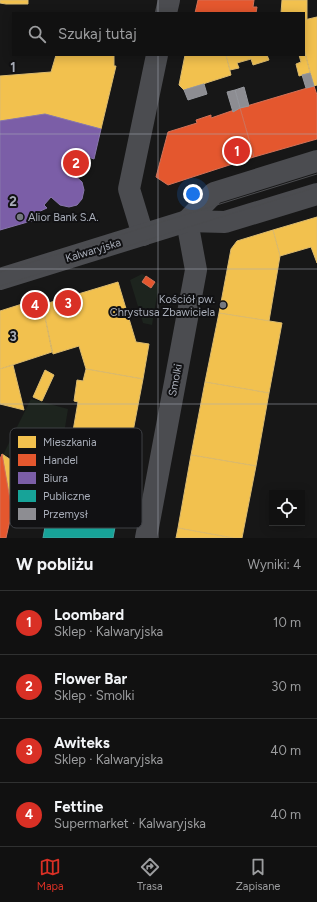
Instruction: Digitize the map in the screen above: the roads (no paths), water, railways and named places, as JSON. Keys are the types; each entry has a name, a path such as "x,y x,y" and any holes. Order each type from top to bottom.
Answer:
{"street":[{"path":"166,12 169,0"},
{"path":"143,235 129,189 157,56"},
{"name":"Kalwaryjska","path":"187,221 214,193 317,161"},
{"name":"Kalwaryjska","path":"0,279 187,221 225,222 317,194"},
{"name":"Smolki","path":"146,538 196,270 187,221"}],"tram line":[{"path":"0,272 317,174"},
{"path":"0,286 317,187"}],"place":[{"name":"Loombard","path":"237,151"},
{"name":"Flower Bar","path":"76,163"},
{"name":"Alior Bank S.A.","path":"20,217"},
{"name":"Awiteks","path":"68,303"},
{"name":"Fettine","path":"35,305"},
{"name":"Kościół pw. Chrystusa Zbawiciela","path":"223,305"}]}
